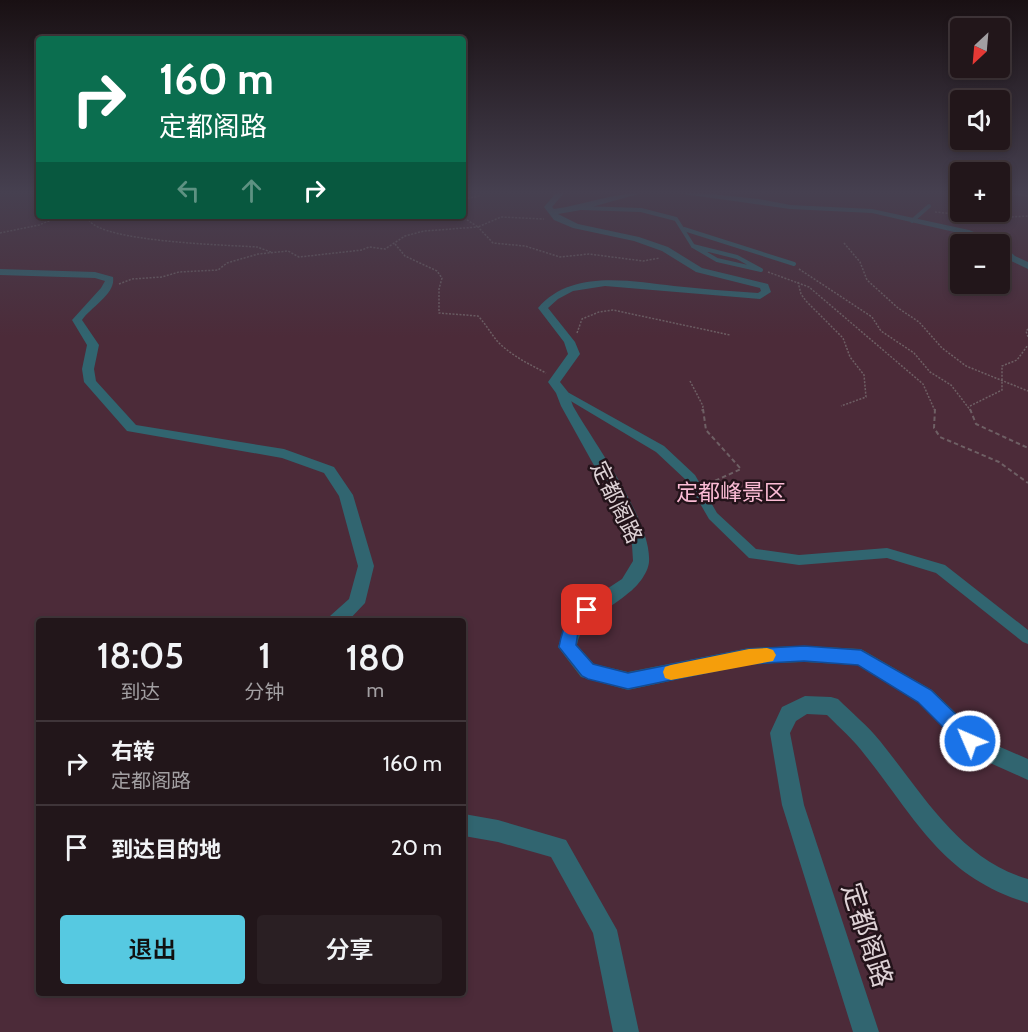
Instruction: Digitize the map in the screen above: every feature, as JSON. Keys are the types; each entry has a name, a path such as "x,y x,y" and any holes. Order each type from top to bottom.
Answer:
{"street":[{"path":"644,241 665,249 699,270 765,286 766,292 760,296 620,283 593,284 566,291 550,299 543,308 546,317 573,345 574,354 559,385 660,449 691,478 713,516 753,554 799,560 887,553 940,569 1028,638"},
{"path":"1010,256 1028,266"},
{"path":"0,272 95,275 110,279 109,286 82,310 77,320 93,345 88,369 90,382 132,428 284,454 329,470 346,495 366,566 356,603 339,618"},
{"name":"定都阁路","path":"559,385 572,416 615,489 640,542 641,564 626,587 587,610 570,630 567,647 588,671 628,681 749,656 804,654 861,657 925,696 977,747 1028,770"},
{"name":"定都阁路","path":"866,1032 793,806 780,733 789,714 806,705 831,706 872,746 932,827 985,875 1028,891"},
{"path":"466,825 498,831 558,848 605,930 626,1032"}],"lane":[{"path":"690,241 705,256 761,270"},
{"path":"722,241 794,264"},
{"path":"693,246 737,257 761,270"}],"path":[{"path":"203,241 257,247 273,252"},
{"path":"118,284 132,279 179,272 218,270 227,263 258,254 288,251 299,257 362,250 369,247 385,249 399,241"},
{"path":"491,241 525,246 560,257 589,254 643,261 674,256"},
{"path":"844,243 860,262 867,280 898,308 919,322 942,348 966,366 1028,391"},
{"path":"395,244 405,256 437,271 442,278 439,289 439,313 478,316 489,327 496,341 559,385"},
{"path":"794,264 809,278 872,317 880,331 914,353 930,372 951,386 969,406 976,424 1012,443 1028,448"},
{"path":"761,270 798,281 809,287 922,384 935,408 934,428 940,437 999,462 1028,483"},
{"path":"798,281 801,294 843,338 850,357 864,375 866,397 841,406"},
{"path":"573,345 582,319 599,312 613,310 730,335"},
{"path":"1028,329 1026,331 1028,337"},
{"path":"969,406 1002,390 1002,366 1017,360 1028,345"},
{"path":"690,381 704,406 702,413 706,430 741,469 698,489"}],"green space":[{"name":"定都峰景区","path":"0,241 950,241 950,294 1010,294 1010,241 1028,241 1028,1032 0,1032"}],"slow traffic":[{"path":"671,672 749,656 767,655"}],"route":[{"path":"587,610 570,630 567,647 588,671 628,681 749,656 804,654 861,657 925,696 970,741"}]}
